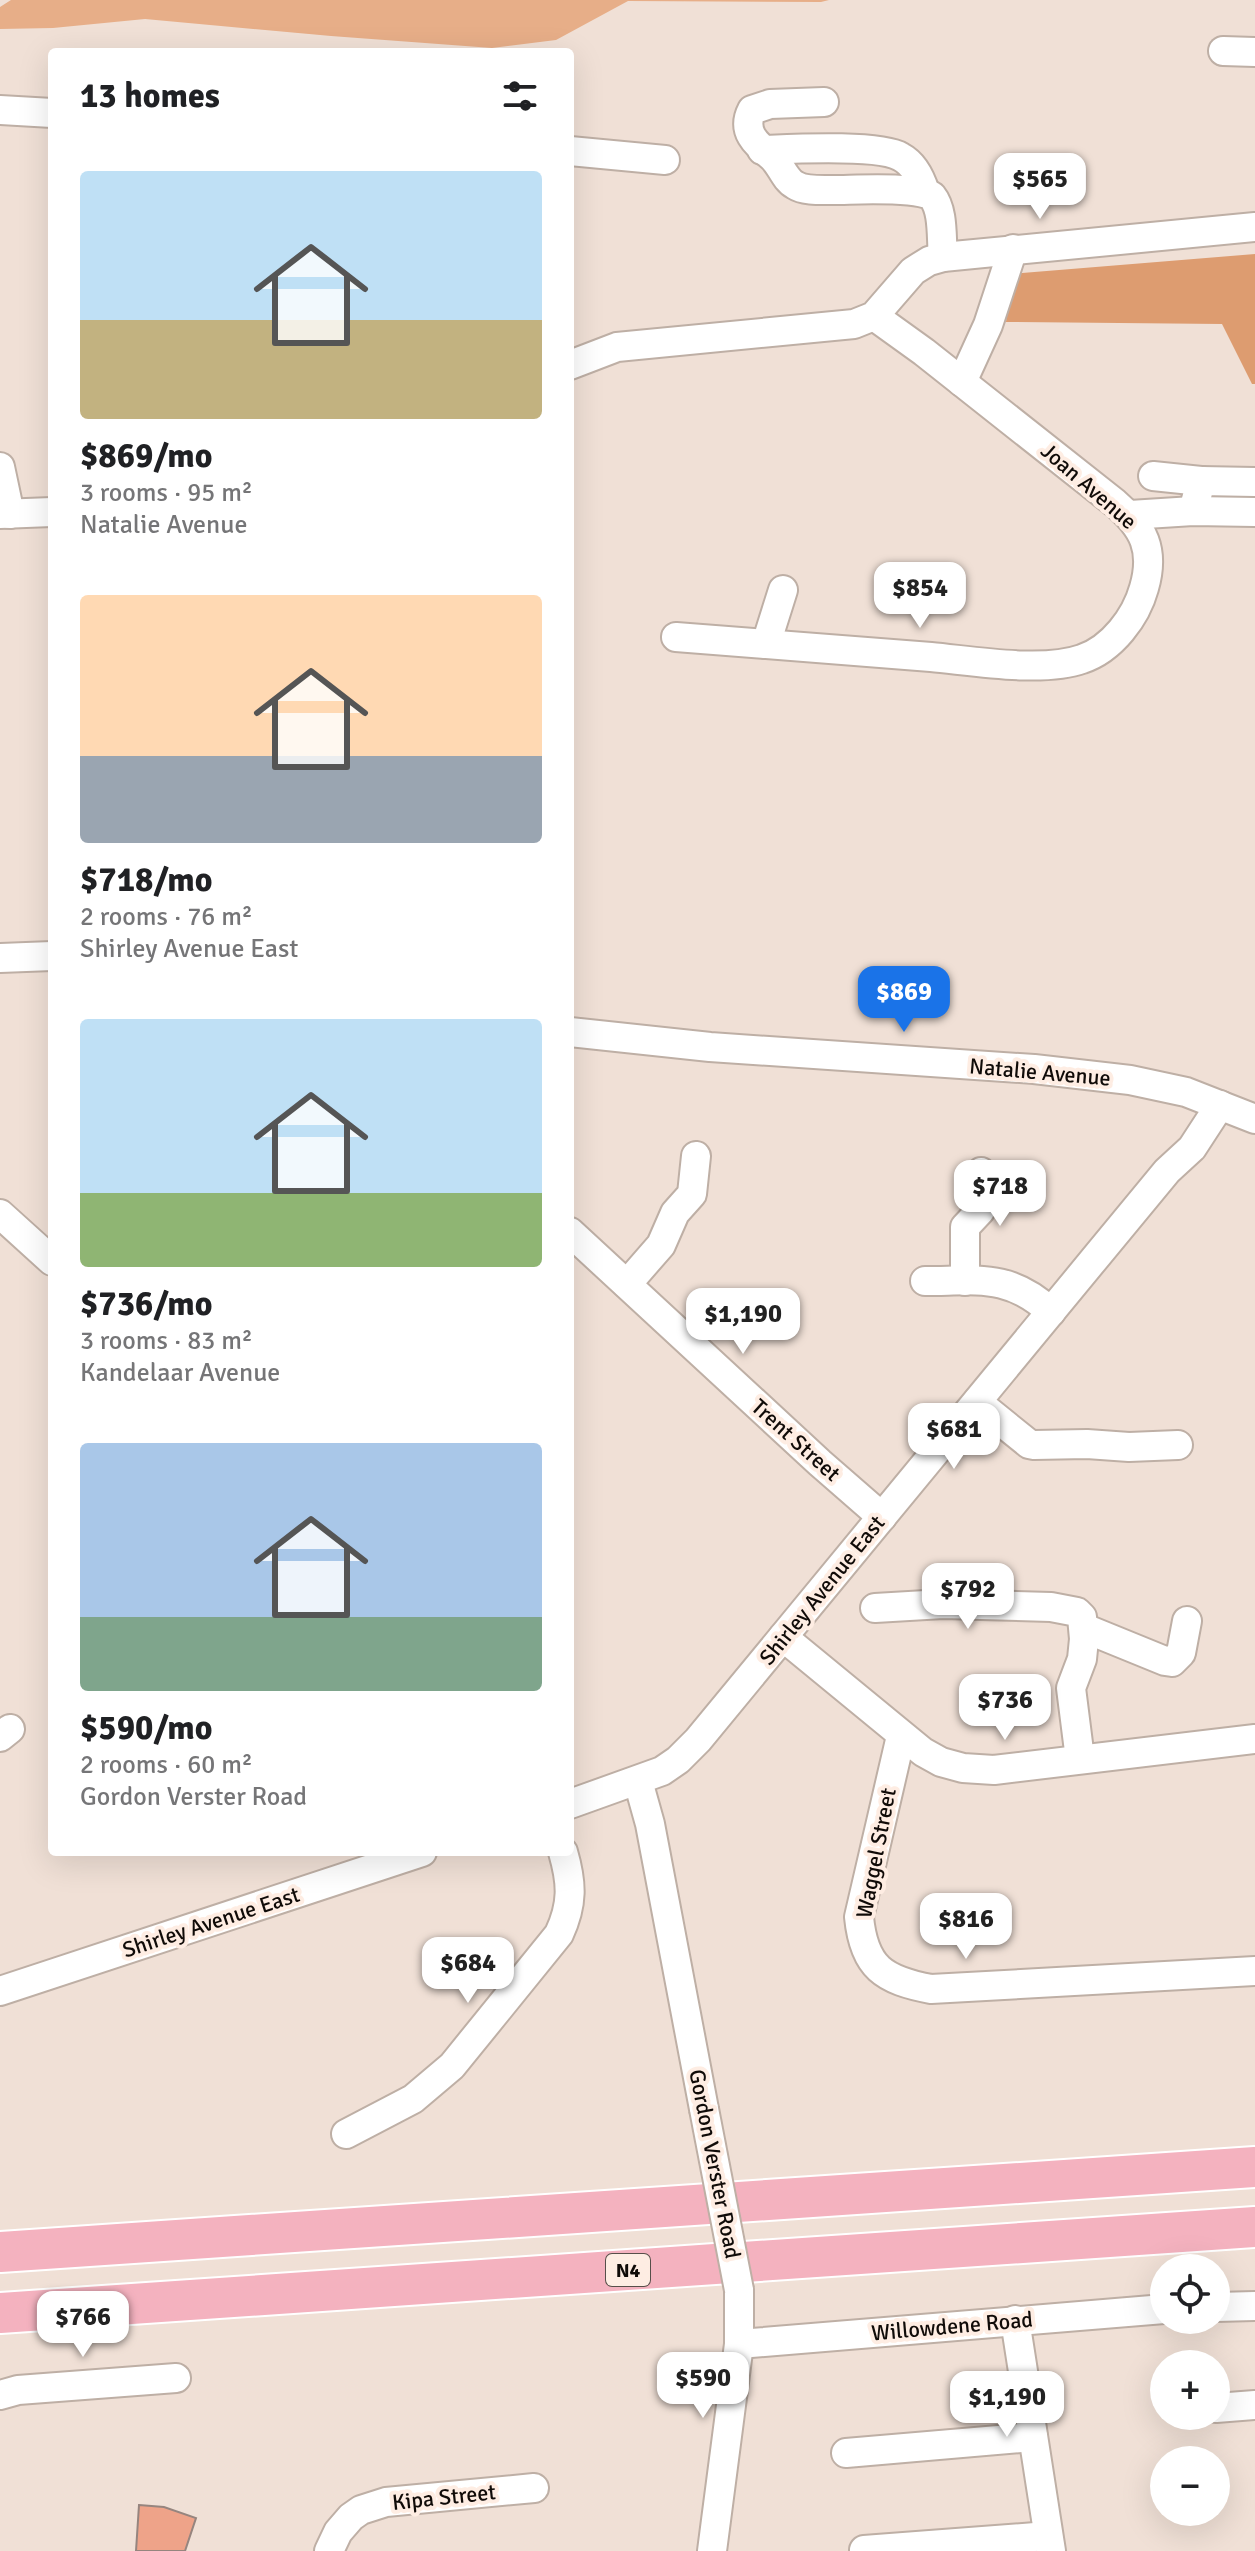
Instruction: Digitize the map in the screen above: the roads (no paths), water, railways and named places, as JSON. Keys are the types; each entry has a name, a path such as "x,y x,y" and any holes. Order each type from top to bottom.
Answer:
{"highway":[{"path":"2,2252 1255,2167"},
{"name":"N4","path":"0,2313 1255,2227"}],"street":[{"path":"1223,51 1255,52"},
{"path":"824,102 770,104 752,110 749,115 750,134 756,145 780,164 792,183 818,190 925,192"},
{"path":"0,110 48,113"},
{"path":"762,150 894,153 913,167 925,192 938,205 943,257"},
{"path":"574,151 665,160"},
{"path":"574,363 617,347 847,326 874,316 913,271 943,257 1255,227"},
{"path":"962,382 988,325 1013,249"},
{"name":"Joan Avenue","path":"676,637 1059,665 1102,649 1133,613 1149,568 1147,548 1138,525 1130,515 874,316"},
{"path":"0,467 5,514 48,512"},
{"path":"1153,476 1255,482"},
{"path":"1193,511 1201,481"},
{"path":"1130,515 1193,511 1255,512"},
{"path":"766,644 783,590"},
{"path":"0,958 48,956"},
{"name":"Natalie Avenue","path":"574,1032 710,1047 1034,1069 1147,1083 1186,1092 1255,1119"},
{"name":"Shirley Avenue East","path":"574,1803 662,1771 688,1750 1167,1171 1192,1148 1220,1105"},
{"path":"627,1284 661,1245 675,1213 692,1194 696,1156"},
{"path":"965,1281 965,1227 980,1211 981,1172"},
{"path":"0,1214 48,1257"},
{"name":"Trent Street","path":"574,1236 882,1517"},
{"path":"925,1281 1004,1283 1031,1295 1051,1312"},
{"path":"977,1402 1029,1444 1178,1445"},
{"path":"875,1608 943,1604 1060,1608 1077,1612 1082,1617 1084,1628 1082,1659 1071,1688 1080,1759"},
{"path":"1084,1628 1172,1662 1181,1653 1187,1621"},
{"path":"783,1637 901,1736 932,1757 963,1768 994,1770 1255,1739"},
{"name":"Waggel Street","path":"901,1736 859,1917 869,1959 891,1979 931,1989 1255,1971"},
{"name":"Gordon Verster Road","path":"638,1781 650,1824 739,2290 739,2344 712,2551"},
{"name":"Shirley Avenue East","path":"0,1991 410,1856"},
{"path":"346,2134 413,2099 452,2066 559,1934 569,1914 571,1899 564,1856"},
{"path":"1230,2307 1255,2306"},
{"name":"Willowdene Road","path":"739,2344 1150,2310"},
{"path":"864,2550 1050,2544 1015,2320"},
{"path":"0,2395 18,2390 176,2378"},
{"path":"1230,2407 1255,2405"},
{"path":"846,2453 1033,2437"},
{"name":"Kipa Street","path":"329,2551 338,2532 351,2517 361,2510 386,2502 534,2488"}]}
